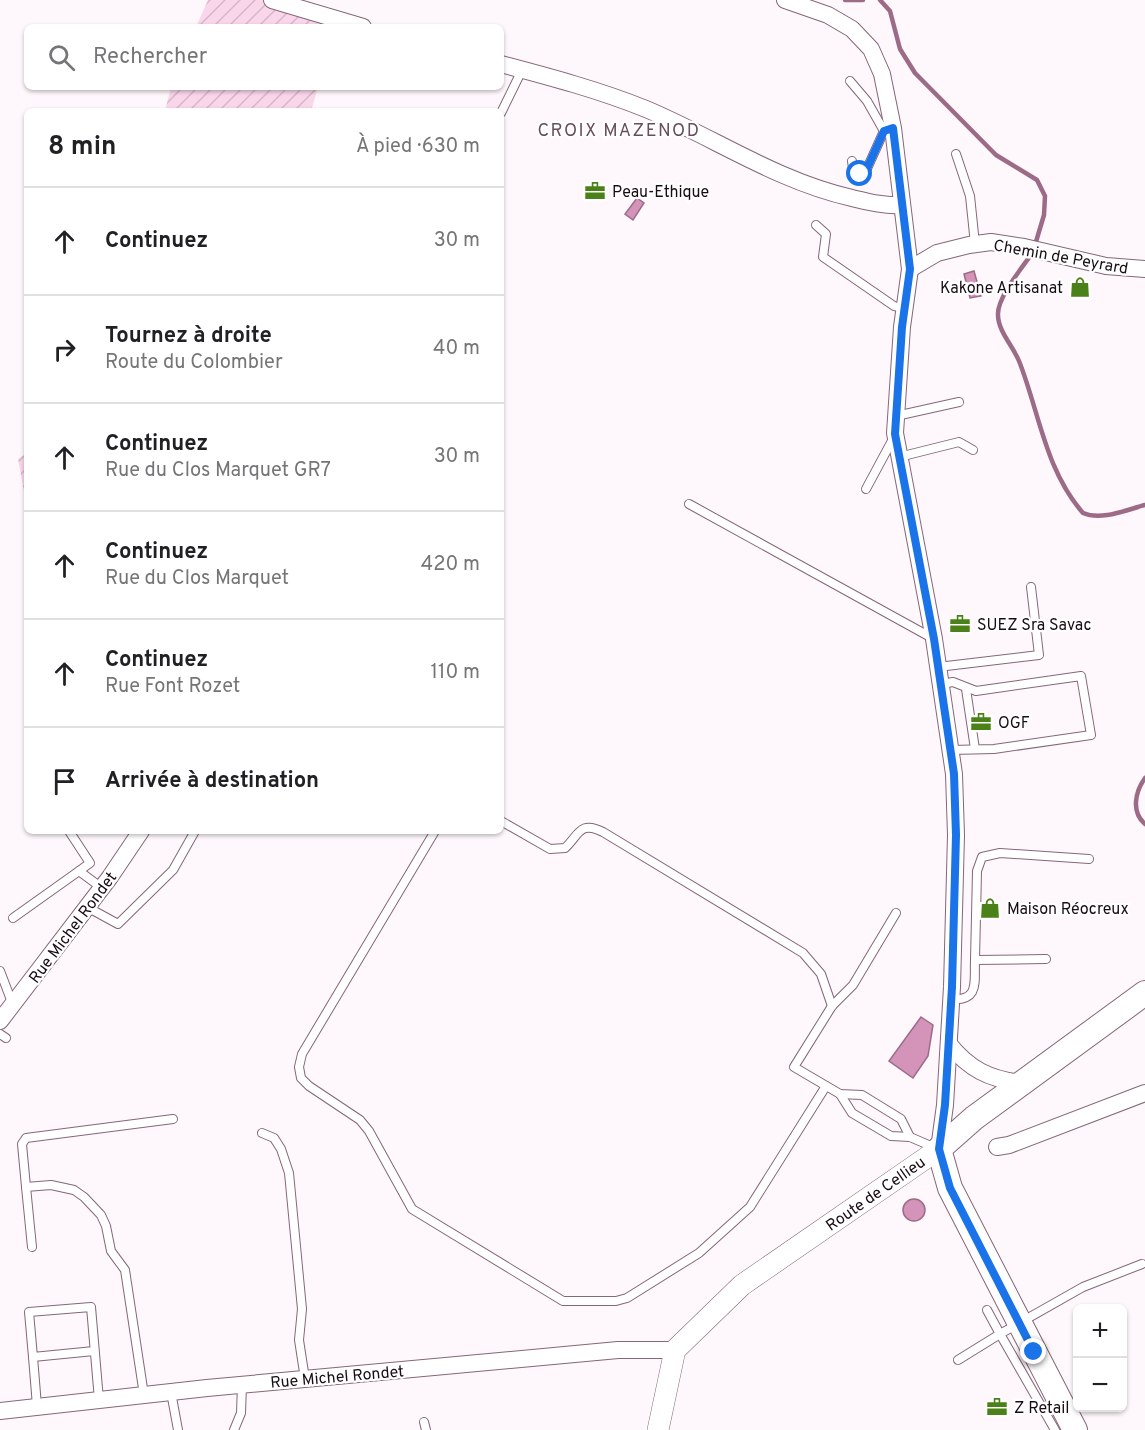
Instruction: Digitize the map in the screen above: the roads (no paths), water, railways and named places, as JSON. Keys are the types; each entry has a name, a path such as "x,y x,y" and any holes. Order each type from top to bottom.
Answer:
{"main road":[{"name":"Route de Cellieu","path":"939,1149 1021,1083 1145,993"},
{"path":"939,1149 950,1188 1009,1329 1075,1430"}],"street":[{"path":"785,0 828,15 852,29 871,49 882,74 888,130 902,204 910,269 895,434 908,489 941,684 951,750 956,835 949,1044 945,1105 939,1149"},
{"path":"272,2 352,24"},
{"path":"504,65 613,97 648,110 782,176 810,186 879,205 902,204"},
{"name":"Chemin de Peyrard","path":"910,269 933,255 992,242 1106,266 1145,269"},
{"name":"Rue Michel Rondet","path":"0,1021 102,888 139,834"},
{"path":"949,1044 979,1073 997,1080 1021,1083"},
{"path":"997,1147 1009,1145 1145,1093"},
{"name":"Route de Cellieu","path":"675,1350 742,1285 939,1149"},
{"name":"Rue Michel Rondet","path":"0,1411 171,1392 618,1350 675,1350"},
{"path":"658,1430 675,1350"}],"lane":[{"path":"504,108 515,89 522,70"},
{"path":"850,81 888,130 865,173 856,172 852,161"},
{"path":"956,154 970,196 975,244"},
{"path":"816,225 826,234 822,252 829,262 894,306 905,309"},
{"path":"896,416 959,402"},
{"path":"866,489 895,434"},
{"path":"899,457 959,442 973,450"},
{"path":"689,504 934,639"},
{"path":"938,667 1039,655 1031,587"},
{"path":"941,684 952,682 976,691 1081,676 1090,735 994,749 951,750"},
{"path":"966,688 975,749"},
{"path":"504,823 550,849 565,849 580,830 586,828 594,827 603,832 803,953 821,974 832,1006"},
{"path":"13,918 90,862 71,834"},
{"path":"87,907 118,924 173,870 193,834"},
{"path":"433,834 302,1054 299,1067 301,1078 309,1086 351,1112 369,1131 412,1209 564,1301 616,1301 627,1298 699,1253 750,1208 826,1086"},
{"path":"951,999 962,1000 970,995 974,986 977,871 982,857 999,853 1089,859"},
{"path":"79,871 102,888"},
{"path":"896,913 853,984 832,1006 794,1067 840,1094 862,1095 901,1119 910,1137"},
{"path":"975,960 1046,959"},
{"path":"0,971 13,1005"},
{"path":"840,1094 852,1113 891,1136 910,1137 939,1149"},
{"path":"32,1246 22,1144 26,1138 173,1119"},
{"path":"262,1133 274,1138 281,1149 289,1173 302,1309 299,1340 305,1379"},
{"path":"26,1187 51,1185 74,1190 101,1215 106,1226 111,1251 125,1270 144,1395"},
{"path":"958,1360 1083,1287 1142,1264"},
{"path":"37,1406 29,1312 91,1306 99,1400"},
{"path":"987,1310 1009,1329 1054,1430"},
{"path":"33,1357 94,1351"},
{"path":"234,1430 241,1413 242,1385"},
{"path":"171,1392 178,1430"}],"waterway":[{"path":"845,0 863,0"},
{"path":"880,0 890,11 900,49 915,73 996,155 1037,180 1045,196 1044,215 1035,245"},
{"path":"1031,255 1001,300 998,315 1003,333 1019,361 1026,380 1051,459 1070,496 1083,513 1106,515 1145,505"},
{"path":"1145,778 1136,802 1138,814 1145,824"}],"place":[{"name":"Peau-Ethique","path":"595,191"},
{"name":"Kakone Artisanat","path":"1080,287"},
{"name":"SUEZ Sra Savac","path":"960,624"},
{"name":"OGF","path":"981,722"},
{"name":"Maison Réocreux","path":"990,908"},
{"name":"Z Retail","path":"997,1407"}],"district":[{"name":"CROIX MAZENOD","path":"619,130"}]}
